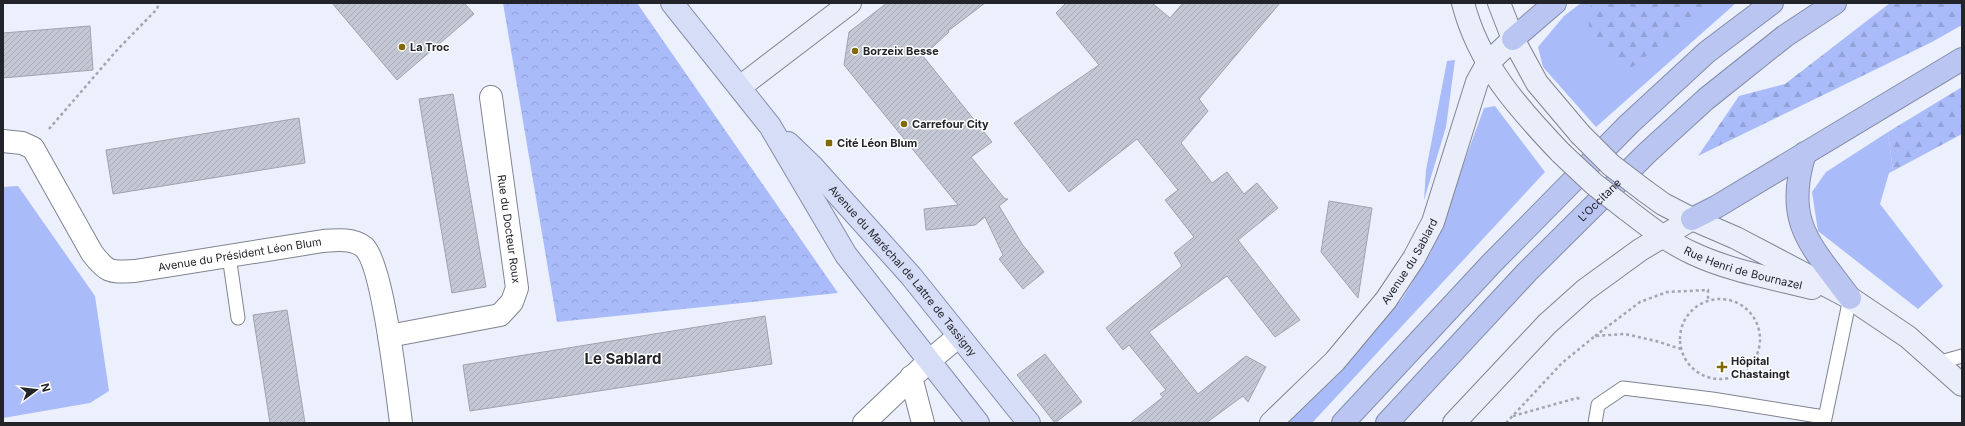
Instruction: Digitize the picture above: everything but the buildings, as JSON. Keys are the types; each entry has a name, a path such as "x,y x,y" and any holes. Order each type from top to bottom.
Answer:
{"highway":[{"path":"1512,39 1555,3"},
{"path":"1343,423 1490,264 1629,124 1707,52 1772,3"},
{"name":"L'Occitane","path":"1387,423 1527,272 1648,152 1706,99 1785,36 1835,3"},
{"path":"1692,219 1962,59"},
{"path":"1805,153 1798,174 1797,209 1804,235 1850,298"}],"main road":[{"name":"Avenue du Maréchal de Lattre de Tassigny","path":"672,3 770,126 846,255 978,423"},
{"name":"Avenue du Maréchal de Lattre de Tassigny","path":"770,126 813,167 911,276 1029,423"}],"street":[{"path":"740,87 850,3"},
{"path":"1447,3 1487,64 1513,98 1561,153 1594,184 1663,236"},
{"path":"1463,3 1469,25 1487,64"},
{"path":"1499,3 1512,39 1537,83 1580,134 1611,165 1645,191 1663,204 1692,219"},
{"name":"Avenue du Sablard","path":"1271,423 1335,361 1386,300 1414,258 1433,222 1477,82 1487,64 1512,39"},
{"name":"Rue du Docteur Roux","path":"389,336 500,315 512,302 517,288 491,97"},
{"path":"3,141 22,143 33,148"},
{"name":"Avenue du Président Léon Blum","path":"33,148 92,254 100,263 112,272 135,271 323,241 348,240 364,247 371,257 376,270 389,336 401,423"},
{"path":"1454,423 1547,324 1585,290 1663,236 1692,219"},
{"name":"Rue Henri de Bournazel","path":"1692,219 1736,238 1850,298 1908,337 1962,385"},
{"name":"Rue Henri de Bournazel","path":"1663,236 1691,253 1722,266 1850,298"},
{"path":"864,423 911,377 959,336"},
{"path":"911,377 923,423"}],"lane":[{"path":"229,256 238,318"},
{"path":"1595,423 1598,405 1623,388 1712,400 1824,420 1850,298"},
{"path":"1937,363 1962,356"}],"path":[{"path":"33,148 118,49 157,9 159,3"},
{"path":"1506,423 1562,363 1640,302 1667,292 1708,290 1708,300"},
{"path":"1721,298 1734,301 1745,308 1754,317 1759,330 1760,343 1757,355 1750,366 1740,374 1727,379 1714,379 1703,375 1693,368 1686,360 1681,349 1680,337 1685,320 1697,306 1708,300 1721,298"},
{"path":"1595,336 1625,334 1656,341 1681,349"},
{"path":"1513,416 1577,398 1598,405"}],"green space":[{"path":"503,3 637,3 838,293 557,322"},
{"path":"1581,3 1736,3 1596,127 1543,67 1538,47 1564,16"},
{"path":"1594,3 1713,3 1625,73 1588,38 1590,7"},
{"path":"1890,3 1962,3 1962,25 1932,42 1698,156 1739,96 1785,84"},
{"path":"1455,60 1446,127 1424,200 1426,170 1447,61"},
{"path":"1962,87 1962,134 1893,171 1888,132"},
{"path":"1495,106 1545,172 1312,423 1287,423 1369,338 1402,299 1431,252 1484,108"},
{"path":"1888,132 1893,171 1889,173 1880,204 1943,286 1918,309 1818,231 1812,192 1826,172"},
{"path":"18,186 95,296 109,391 90,403 3,418 3,187"}],"place":[{"name":"La Troc","path":"402,47"},
{"name":"Borzeix Besse","path":"855,51"},
{"name":"Carrefour City","path":"904,124"},
{"name":"Cité Léon Blum","path":"829,143"},
{"name":"Hôpital Chastaingt","path":"1722,367"}],"district":[{"name":"Le Sablard","path":"623,358"}]}
